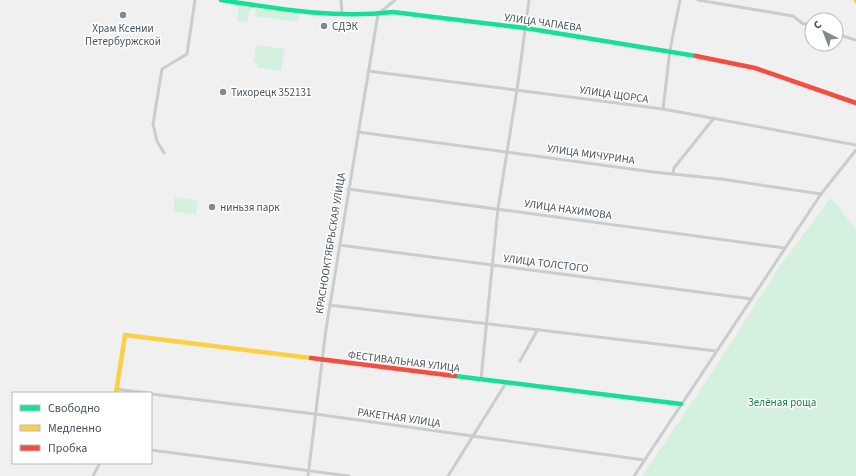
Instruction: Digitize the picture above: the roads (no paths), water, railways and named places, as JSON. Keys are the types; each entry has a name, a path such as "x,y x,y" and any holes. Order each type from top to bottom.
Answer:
{"main road":[{"name":"УЛИЦА ЧАПАЕВА","path":"221,0 319,15 378,14 393,12 525,28 670,50 755,68 856,103"},
{"name":"ФЕСТИВАЛЬНАЯ УЛИЦА","path":"116,391 125,335 681,404"}],"street":[{"path":"164,153 157,141 153,124 162,69 187,54 195,0"},
{"path":"341,0 342,15"},
{"path":"378,14 395,0"},
{"path":"481,380 498,208 508,151 529,0"},
{"path":"663,110 670,50 680,0"},
{"path":"698,0 793,16 804,24"},
{"name":"КРАСНООКТЯБРЬСКАЯ УЛИЦА","path":"308,476 338,245 378,14"},
{"path":"844,36 856,40"},
{"name":"УЛИЦА ЩОРСА","path":"368,71 663,110 714,118 856,145"},
{"path":"673,174 674,168 714,118"},
{"name":"УЛИЦА МИЧУРИНА","path":"358,132 673,174 721,179 821,194"},
{"path":"634,476 821,194 856,150"},
{"name":"УЛИЦА НАХИМОВА","path":"348,189 498,208 785,248"},
{"name":"УЛИЦА ТОЛСТОГО","path":"338,245 752,299"},
{"path":"329,305 716,351"},
{"path":"520,361 538,329"},
{"path":"448,476 506,383"},
{"path":"116,391 132,392"},
{"name":"РАКЕТНАЯ УЛИЦА","path":"152,394 315,414 644,460"},
{"path":"152,450 349,476"},
{"path":"93,476 99,464"}],"place":[{"name":"Храм Ксении Петербуржской","path":"123,15"},
{"name":"СДЭК","path":"324,26"},
{"name":"Тихорецк 352131","path":"223,92"},
{"name":"ниньзя парк","path":"212,207"}],"park label":[{"name":"Зелёная роща","path":"782,402"}]}
